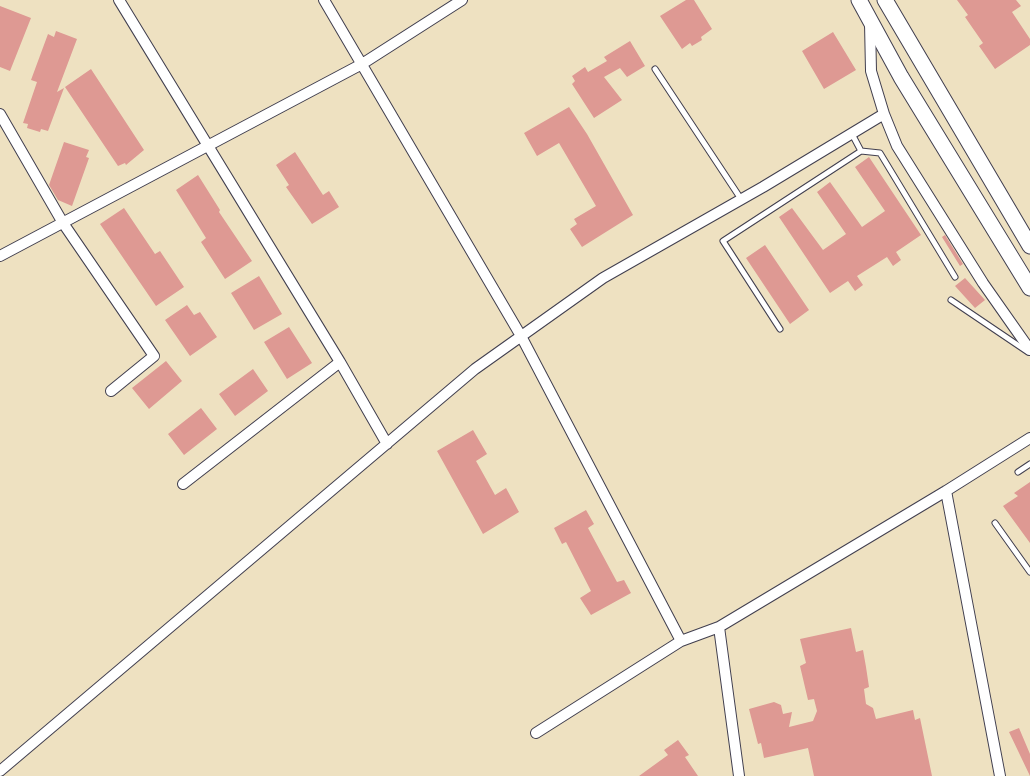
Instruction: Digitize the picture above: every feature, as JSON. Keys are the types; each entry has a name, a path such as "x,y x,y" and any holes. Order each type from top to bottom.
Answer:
{"main road":[{"path":"858,0 901,77 1030,288"},
{"path":"885,0 1028,240"}],"street":[{"path":"119,0 388,444"},
{"path":"324,0 520,336 681,641"},
{"path":"0,256 362,64 462,0"},
{"path":"870,20 871,71 884,114 897,146 983,283 1030,352"},
{"path":"0,114 63,223 154,356 111,391"},
{"path":"0,770 475,369 603,278 884,114"},
{"path":"183,484 340,362"},
{"path":"536,733 681,641 719,626 946,491 1030,438"},
{"path":"946,491 1000,776"},
{"path":"719,626 739,776"}],"lane":[{"path":"655,69 741,199"},
{"path":"852,133 861,152"},
{"path":"780,329 723,241 861,152 880,154 955,277"},
{"path":"951,300 1030,352"},
{"path":"1018,472 1030,464"},
{"path":"995,523 1030,572"}],"building":[{"path":"686,0 694,0 712,29 701,37 702,40 692,46 690,43 682,49 660,16"},
{"path":"957,0 1016,0 1021,6 1012,12 1030,39 1030,45 995,69 979,46 983,43 965,17 968,15"},
{"path":"0,6 31,18 10,71 0,67"},
{"path":"56,31 77,39 57,92 64,88 48,131 41,129 40,132 27,128 28,124 23,123 37,82 31,80 48,34 54,37"},
{"path":"833,32 856,70 824,89 802,51"},
{"path":"630,41 645,66 627,77 620,68 604,77 622,100 594,118 572,84 575,81 572,76 585,67 588,72 607,61 604,57"},
{"path":"91,69 144,150 126,165 125,163 118,166 65,87"},
{"path":"569,107 587,134 633,215 582,247 570,229 577,224 574,219 596,206 559,143 537,156 524,133"},
{"path":"64,142 89,150 86,157 89,158 72,206 58,200 49,185"},
{"path":"295,152 323,195 329,191 339,207 312,224 286,187 289,185 276,165"},
{"path":"869,157 921,235 896,252 901,260 893,266 887,257 857,276 863,285 855,291 848,281 830,293 779,217 792,208 823,250 846,234 817,192 830,182 862,227 885,211 855,167"},
{"path":"198,175 220,210 219,212 252,261 225,279 201,242 206,238 176,190"},
{"path":"124,208 155,254 160,251 184,287 156,306 100,224"},
{"path":"945,235 963,264 960,266 942,237"},
{"path":"765,245 809,310 790,324 746,258"},
{"path":"259,276 282,314 254,330 231,293"},
{"path":"965,278 985,300 975,308 955,286"},
{"path":"187,305 194,315 200,312 217,337 190,356 165,320"},
{"path":"289,327 312,363 287,379 264,342"},
{"path":"166,361 182,381 149,409 132,388"},
{"path":"253,369 268,391 235,416 219,394"},
{"path":"201,408 217,429 184,455 168,434"},
{"path":"473,430 487,454 476,461 495,495 506,488 519,512 483,534 437,451"},
{"path":"1030,482 1030,543 1003,506 1018,496 1014,493"},
{"path":"586,510 594,524 588,528 617,582 624,580 631,593 591,615 580,598 591,591 566,542 562,544 554,528"},
{"path":"851,628 856,652 863,650 869,687 864,689 866,704 873,708 876,719 913,710 915,720 920,718 932,776 814,776 808,748 764,758 761,743 758,744 749,709 774,702 781,705 783,714 792,712 789,727 813,721 817,711 814,699 808,700 800,666 806,663 800,639"},
{"path":"1019,728 1030,754 1030,776 1009,732"},
{"path":"678,740 689,755 685,757 698,776 639,776 668,755 664,750"}]}
